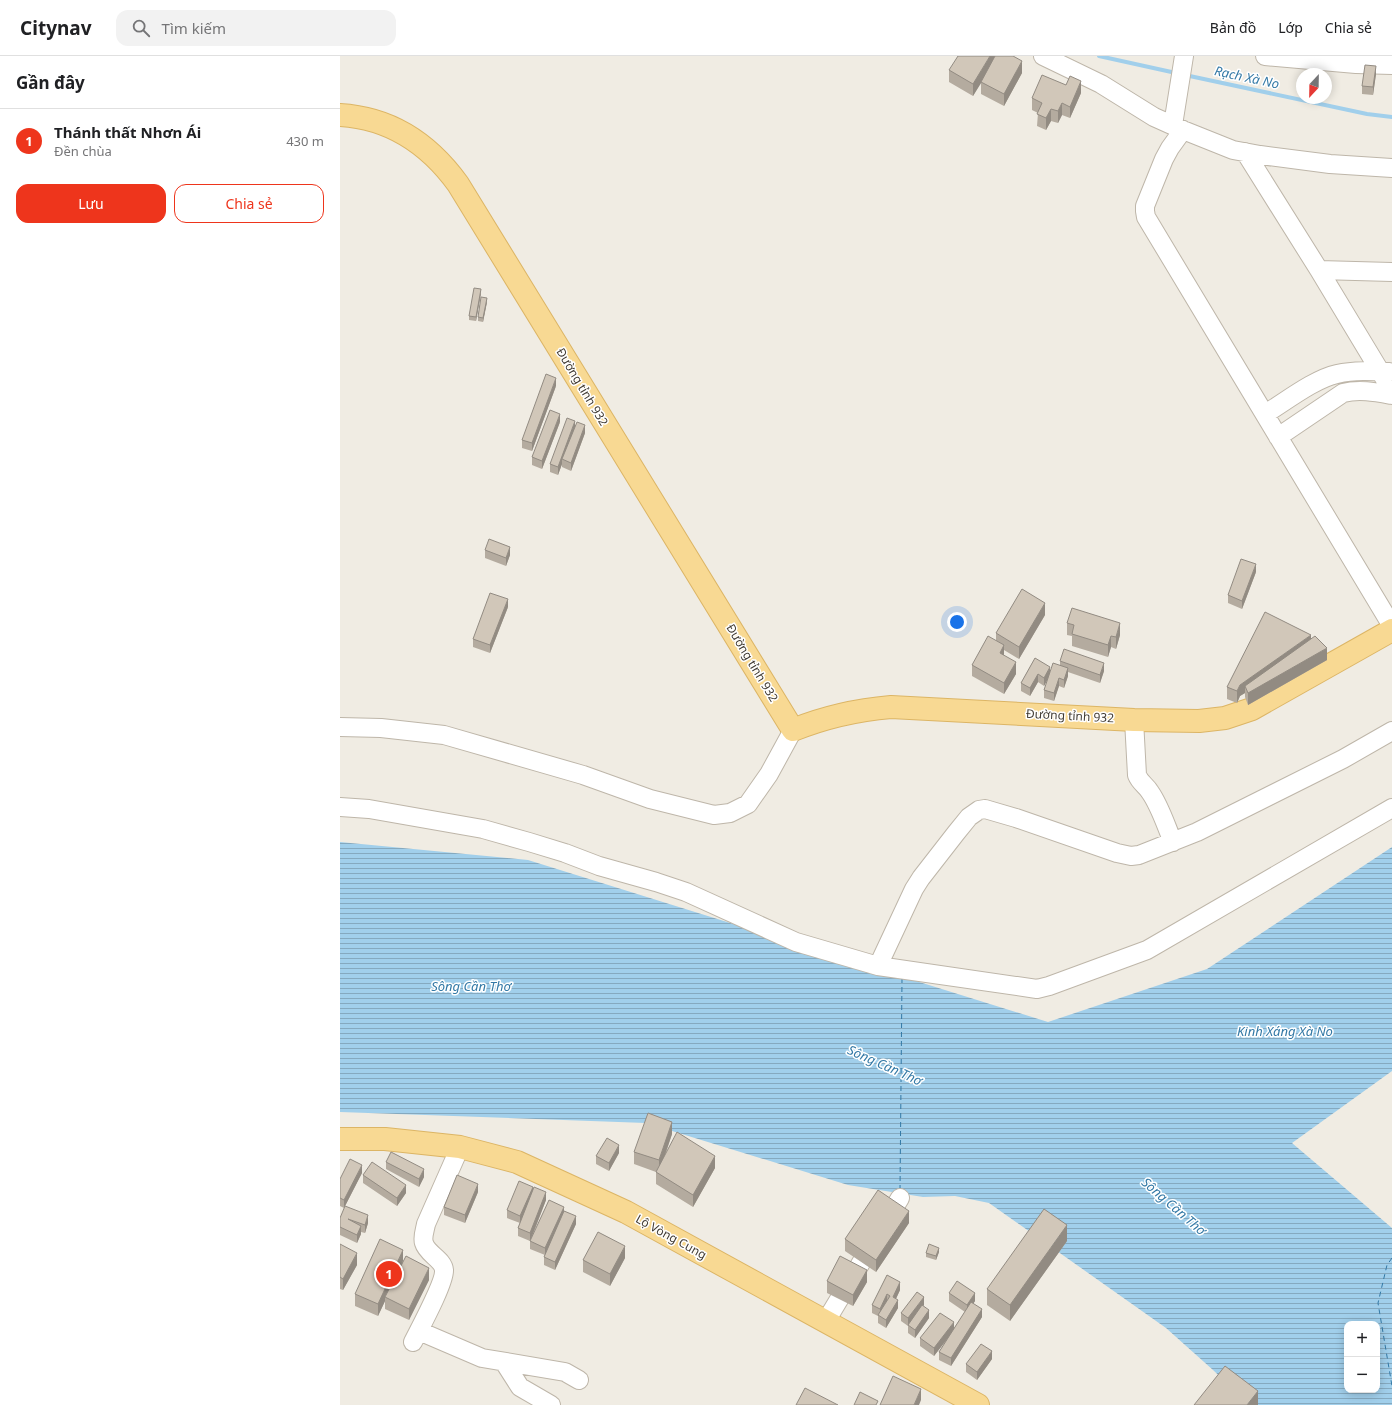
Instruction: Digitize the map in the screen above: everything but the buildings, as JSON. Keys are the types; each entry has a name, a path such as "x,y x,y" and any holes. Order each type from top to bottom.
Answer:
{"main road":[{"name":"Đường tỉnh 932","path":"340,114 365,118 397,130 425,147 458,184 793,730 812,722 852,711 891,707 1134,720 1206,721 1225,718 1239,715 1252,709 1392,630"},
{"name":"Lộ Vòng Cung","path":"340,1139 385,1139 460,1148 517,1162 626,1212 826,1321 955,1400 978,1405"}],"street":[{"path":"1042,56 1101,84 1154,117 1177,122 1233,150 1330,164 1392,168"},
{"path":"1184,56 1177,122 1170,148 1145,206 1146,217 1392,626"},
{"path":"1265,56 1349,64 1392,65"},
{"path":"1245,152 1319,270 1386,372 1392,391"},
{"path":"1319,270 1392,272"},
{"path":"1265,414 1323,379 1336,374 1354,371 1386,372"},
{"path":"1278,437 1343,393 1361,390 1392,395"},
{"path":"1134,720 1137,775 1139,781 1150,791 1173,842"},
{"path":"340,727 381,728 444,735 583,775 650,799 714,815 730,813 748,804 769,774 793,730"},
{"path":"878,966 905,908 921,878 969,817 979,810 985,809 1016,818 1088,844 1131,856 1147,852 1197,832 1343,759 1392,731"},
{"path":"340,806 369,809 483,829 529,842 565,853 598,866 686,892 796,942 902,973 1037,989 1147,950 1392,808"},
{"path":"460,1148 426,1224 424,1244 442,1264 444,1270 442,1282 416,1336 482,1358 565,1372 579,1380"},
{"path":"826,1321 900,1198"},
{"path":"504,1362 520,1387 551,1405"}],"water":[{"name":"Sông Cần Thơ","path":"340,842 528,860 1048,1022 1207,969 1392,847 1392,1071 1292,1143 1392,1228 1392,1405 1250,1405 1166,1328 989,1203 955,1196 923,1197 848,1185 646,1123 340,1112"}],"waterway":[{"name":"Rạch Xà No","path":"1099,56 1176,73"},
{"name":"Rạch Xà No","path":"1185,75 1367,114 1392,117"}],"ferry route":[{"path":"900,1190 902,979"},
{"path":"1392,1258 1387,1265 1378,1303 1392,1386"}],"place":[{"name":"Thánh thất Nhơn Ái","path":"389,1274"}],"water label":[{"name":"Kinh Xáng Xà No","path":"1285,1031"}]}
